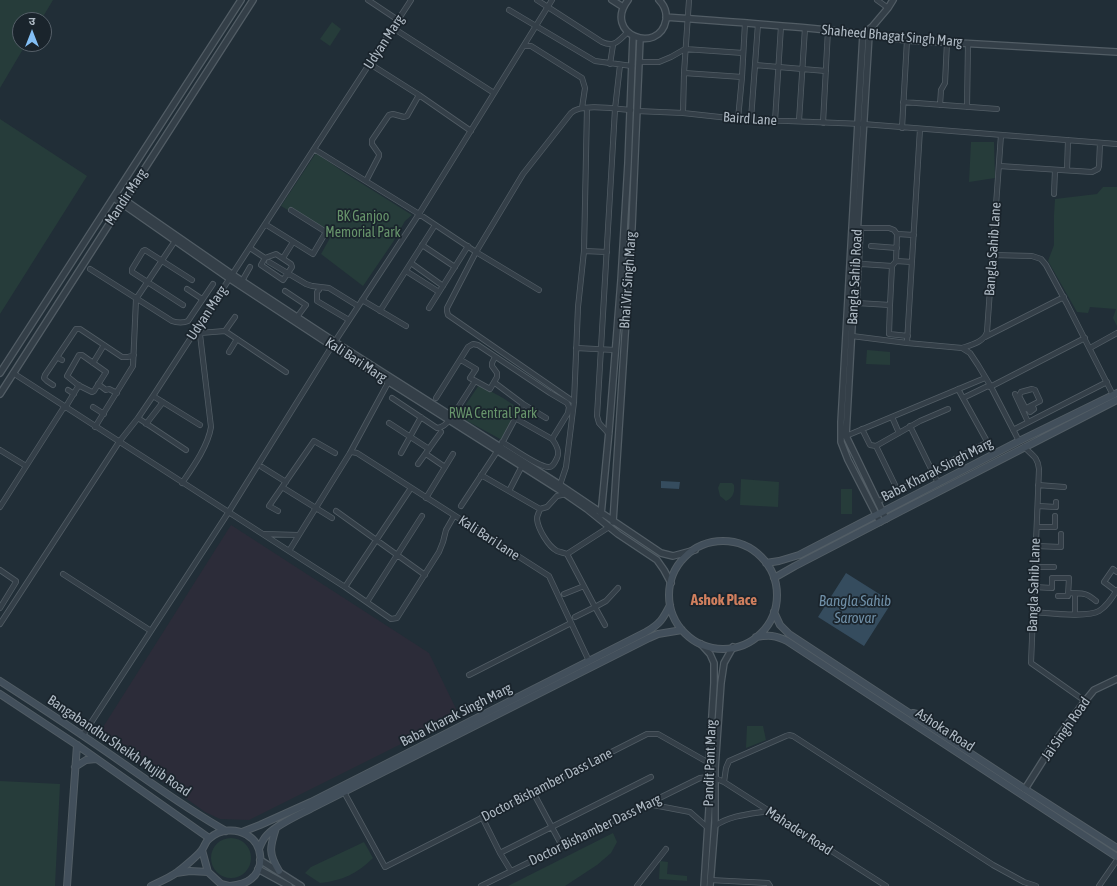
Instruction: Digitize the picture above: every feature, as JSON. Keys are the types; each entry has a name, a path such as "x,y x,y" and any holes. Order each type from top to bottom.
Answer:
{"main road":[{"name":"Baba Kharak Singh Marg","path":"766,563 799,555 1019,441 1116,396"},
{"name":"Baba Kharak Singh Marg","path":"774,578 1024,448 1116,396"},
{"path":"717,542 733,542 755,552 766,563 774,578 777,595 774,612 767,626 756,637 743,645 713,648 701,644 682,630 675,618 670,605 669,594 671,583 678,566 688,554 695,550 702,546 717,542"},
{"name":"Baba Kharak Singh Marg","path":"242,832 310,802 654,627 661,621 670,605"},
{"name":"Ashoka Road","path":"774,612 780,625 789,634 909,713 921,715 954,736 964,749 1117,848"},
{"name":"Baba Kharak Singh Marg","path":"259,849 267,836 276,828 344,792 649,638 658,634 682,630"},
{"name":"Ashoka Road","path":"756,637 772,635 787,641 1117,859"},
{"name":"Bangabandhu Sheikh Mujib Road","path":"0,681 83,735 211,823 226,831"},
{"name":"Bangabandhu Sheikh Mujib Road","path":"0,694 210,838"},
{"path":"67,886 76,745"},
{"path":"75,767 86,760 96,759"},
{"path":"276,828 271,851 273,861 279,871"},
{"path":"152,886 176,873 202,850 210,838 216,834 226,831 234,830 242,832 255,842 259,849 260,860 258,869 250,880 239,886 221,885 208,872 202,850"},
{"path":"176,873 190,871 208,872"}],"street":[{"name":"Mandir Marg","path":"0,373 241,0"},
{"name":"Mandir Marg","path":"0,394 253,0"},
{"path":"368,0 398,20"},
{"name":"Udyan Marg","path":"0,624 119,442 153,396 411,0"},
{"path":"537,0 608,45 613,44 628,32"},
{"path":"83,735 228,513 349,320 419,214 552,0"},
{"path":"612,0 623,8"},
{"path":"628,0 623,8 621,21 628,32 640,39 648,39 655,36 661,31 665,24 665,10 659,0"},
{"path":"683,113 689,0"},
{"path":"877,0 888,8"},
{"path":"866,35 893,0"},
{"path":"509,10 596,61 632,66"},
{"name":"Shaheed Bhagat Singh Marg","path":"666,17 828,30 907,40 1117,52"},
{"path":"226,23 235,28"},
{"path":"738,119 745,23"},
{"path":"751,120 758,24"},
{"path":"775,120 781,26"},
{"path":"393,28 494,93"},
{"path":"799,121 803,70 804,28"},
{"path":"823,123 828,30"},
{"name":"Bangla Sahib Road","path":"866,35 851,236 841,442 848,460 876,515 883,520"},
{"name":"Bhai Vir Singh Marg","path":"610,528 613,520 632,227 634,110 632,66 633,36"},
{"name":"Bhai Vir Singh Marg","path":"600,519 616,350 640,39"},
{"path":"902,128 907,40"},
{"path":"940,105 941,90 945,81 947,42"},
{"path":"967,107 968,43"},
{"path":"610,64 613,44"},
{"path":"524,46 531,46 582,78 585,88 584,251 578,307 574,402 566,467 560,485"},
{"path":"639,62 659,62 686,49 743,53"},
{"path":"370,64 419,95 470,132"},
{"path":"609,434 599,423 597,416 615,109 620,65"},
{"path":"755,65 826,71"},
{"path":"684,73 742,77"},
{"path":"366,181 379,156 372,144 372,140 389,115 393,114 404,117 406,116 419,95"},
{"path":"903,102 996,110"},
{"name":"Baird Lane","path":"584,108 599,107 683,113 751,120 860,124 1117,144"},
{"path":"574,402 448,315 447,308 476,252 523,174 571,113 574,110 584,108"},
{"name":"Bangla Sahib Road","path":"860,124 857,236 846,436 882,512 883,520"},
{"path":"908,343 920,129"},
{"name":"Bangla Sahib Lane","path":"985,337 987,332 1001,135"},
{"path":"1067,170 1068,140"},
{"path":"999,166 1092,172 1098,169 1100,143"},
{"path":"314,149 419,214 476,252 539,290"},
{"path":"1054,194 1055,170"},
{"name":"Kali Bari Marg","path":"115,196 231,277 294,317"},
{"path":"265,224 313,254 326,232 291,210"},
{"path":"380,311 435,225"},
{"path":"890,305 857,303 861,228 889,228 894,230 897,234 896,261 892,266 890,305 888,334 908,336"},
{"path":"897,234 914,235"},
{"path":"95,427 132,367 134,355 136,299 177,238"},
{"path":"283,258 293,242"},
{"path":"422,245 454,268"},
{"path":"429,308 468,246"},
{"path":"871,246 897,248"},
{"path":"250,248 288,273 312,286 329,288 358,306"},
{"path":"182,305 132,271 144,251 146,251 192,280"},
{"path":"584,251 607,252"},
{"path":"276,254 291,264 292,267 283,280 261,265 267,260 276,254"},
{"path":"992,255 1032,256 1040,259 1046,265 1107,382 1116,396"},
{"path":"896,261 912,262"},
{"path":"411,263 443,286"},
{"path":"862,264 892,266"},
{"path":"242,281 250,267"},
{"path":"90,269 136,299 172,321 178,323 188,321 212,284"},
{"path":"406,271 439,292"},
{"name":"Kali Bari Marg","path":"231,277 242,281 389,381 500,446 523,464 601,513"},
{"path":"187,289 202,299"},
{"path":"319,290 317,292 317,301 349,320"},
{"path":"285,291 306,305 294,317"},
{"path":"962,348 982,340 985,337 1064,297"},
{"path":"362,300 406,326"},
{"path":"225,331 234,317"},
{"path":"182,483 193,468 203,450 211,427 199,326"},
{"path":"53,385 44,378 45,375 76,329 80,330 122,357 134,355"},
{"path":"200,333 222,330 225,331 286,372"},
{"path":"1090,348 1117,334"},
{"path":"852,336 962,348 970,353 990,386 1019,441"},
{"path":"963,398 1085,338"},
{"path":"229,352 237,339"},
{"name":"Kali Bari Marg","path":"334,344 451,418"},
{"path":"436,398 468,347 473,344 478,345 567,403 569,407 568,413 552,439"},
{"path":"93,363 104,345"},
{"path":"576,348 616,350"},
{"path":"80,355 106,372 98,384 92,392 67,376 80,355"},
{"path":"57,357 62,360"},
{"path":"461,360 476,369 470,378 490,390 498,373 492,366 495,357"},
{"path":"13,373 345,587 391,619 397,618 425,575 439,552 446,530 454,516"},
{"path":"846,436 985,378"},
{"path":"289,551 350,453 389,381"},
{"path":"392,398 437,428 442,428 451,418 475,381"},
{"path":"1013,430 1107,382"},
{"path":"494,383 523,404 546,418"},
{"path":"98,384 106,390 109,388 117,393"},
{"path":"0,507 2,499 26,466 79,385"},
{"path":"958,389 994,454"},
{"path":"68,390 74,394"},
{"path":"1015,394 1027,408 1028,422"},
{"path":"153,396 200,425"},
{"path":"146,424 163,402"},
{"path":"461,506 500,446 523,404"},
{"path":"93,407 104,414"},
{"path":"862,429 870,445 876,446 910,426 948,409"},
{"path":"401,453 421,417"},
{"path":"892,417 899,433"},
{"path":"138,418 186,450"},
{"path":"500,446 540,465 549,467 553,465 558,457 556,443 552,439 515,418"},
{"path":"389,423 429,449"},
{"path":"910,426 938,483"},
{"path":"418,464 441,432"},
{"path":"278,511 269,506 314,441 335,453"},
{"path":"881,500 988,442"},
{"path":"876,446 898,491"},
{"name":"Bangla Sahib Lane","path":"1024,448 1036,458 1038,463 1038,506 1031,662 1085,701"},
{"path":"0,450 26,466"},
{"name":"Kali Bari Lane","path":"350,453 357,453 549,576 589,661"},
{"path":"426,454 445,467"},
{"path":"426,498 453,454"},
{"path":"509,491 523,464"},
{"name":"Kali Bari Marg","path":"523,464 560,485 567,493 610,528 657,560 671,583"},
{"path":"262,467 286,482"},
{"path":"481,474 540,509 547,507 557,496 567,493"},
{"path":"1038,485 1064,487"},
{"path":"282,487 332,518"},
{"path":"345,587 411,488"},
{"path":"1038,506 1056,507 1056,502"},
{"path":"540,509 537,517 538,526 543,535 549,544 557,550 567,554 605,625"},
{"path":"336,511 425,575"},
{"path":"601,513 661,553 673,556 695,550"},
{"path":"367,602 422,516"},
{"path":"1037,527 1055,527 1055,516"},
{"path":"567,554 610,528"},
{"path":"262,534 298,536"},
{"path":"1036,546 1061,546 1062,534"},
{"path":"1035,567 1054,567"},
{"path":"1033,612 1084,614 1097,612 1106,606 1117,591 1104,582 1113,569 1117,572"},
{"path":"0,570 16,581 2,602 0,608"},
{"path":"64,574 151,631"},
{"path":"1034,587 1052,588 1052,578 1069,578 1068,596 1058,596"},
{"path":"564,594 584,586"},
{"path":"575,617 606,601 618,588"},
{"path":"1068,593 1084,593 1096,601"},
{"path":"1075,594 1075,614"},
{"path":"469,675 571,623"},
{"name":"Pandit Pant Marg","path":"701,644 708,651 713,661 714,683 709,763 712,777 715,826 710,883"},
{"name":"Pandit Pant Marg","path":"704,886 707,827 721,683 724,663 733,647"},
{"name":"Jai Singh Road","path":"1025,789 1056,740 1094,690 1117,679"},
{"path":"714,683 721,683"},
{"name":"Doctor Bishamber Dass Lane","path":"344,792 385,867 647,734 658,734 709,763"},
{"path":"724,782 726,768 729,761 786,736 793,736 993,865 1024,882 1036,886"},
{"path":"500,853 651,777"},
{"name":"Mahadev Road","path":"712,777 724,782 886,886"},
{"name":"Doctor Bishamber Dass Marg","path":"481,886 700,778 712,777"},
{"path":"533,792 562,846"},
{"path":"648,804 690,812 707,827"},
{"path":"715,826 721,822 736,817 769,811"},
{"path":"482,817 511,871"},
{"path":"637,886 666,848"},
{"path":"1099,886 1117,859"},
{"path":"260,860 301,886"},
{"path":"258,869 287,885"},
{"path":"710,883 768,883 770,886"},
{"path":"278,886 287,885"}],"shaded area":[{"path":"231,525 429,653 459,715 249,820 220,819 205,812 98,735"}],"green space":[{"path":"0,0 53,0 46,12 12,12 12,52 21,52 0,88"},
{"path":"332,22 341,29 330,46 320,39"},
{"path":"0,119 87,176 0,314"},
{"path":"971,142 994,142 995,178 969,182"},
{"name":"BK Ganjoo Memorial Park","path":"316,153 412,215 405,221 393,242 363,286 321,254 330,238 313,225 281,206"},
{"path":"1103,187 1117,187 1117,326 1113,318 1116,309 1090,307 1088,313 1077,312 1048,261 1054,245 1055,199 1097,194"},
{"path":"867,350 890,352 890,365 866,364"},
{"name":"RWA Central Park","path":"479,385 521,410 502,440 458,416"},
{"path":"741,479 779,482 778,507 740,505"},
{"path":"720,483 732,483 734,485 733,494 726,501 720,496 718,488"},
{"path":"841,489 852,489 852,514 841,514"},
{"path":"747,726 763,726 766,740 746,748"},
{"path":"0,781 60,784 55,886 0,886"},
{"path":"613,833 617,842 611,853 597,865 565,886 508,886"},
{"path":"235,838 242,841 248,847 251,858 250,866 242,875 235,878 227,878 220,875 212,866 211,854 214,847 223,839"},
{"path":"364,842 373,858 355,872 342,878 320,883 305,873 311,867"},
{"path":"660,861 668,862 667,874 687,876 687,881 659,879"}],"water":[{"path":"661,481 680,482 679,489 661,488"},
{"name":"Bangla Sahib Sarovar","path":"846,573 892,602 864,646 818,617"}],"district":[{"name":"Ashok Place","path":"724,600"}]}
